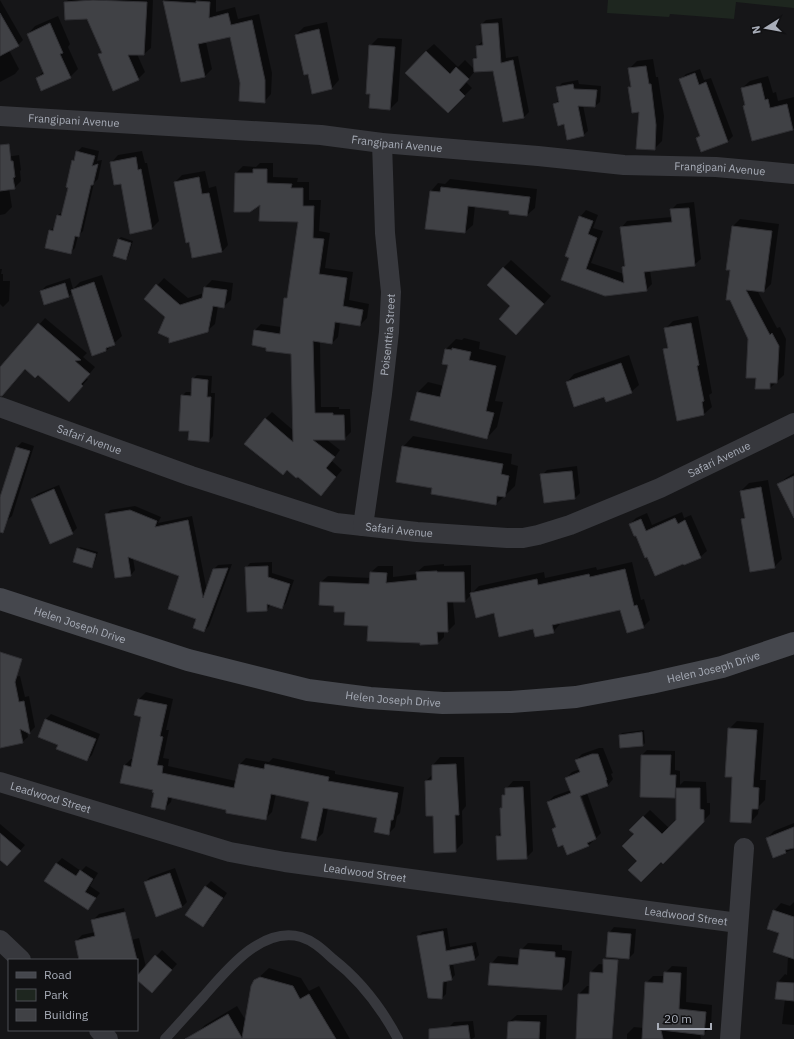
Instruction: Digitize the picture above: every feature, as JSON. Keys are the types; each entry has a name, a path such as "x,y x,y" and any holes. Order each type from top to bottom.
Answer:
{"street":[{"name":"Frangipani Avenue","path":"0,116 322,135 382,143 624,165 716,168 794,174"},
{"name":"Poisenttia Street","path":"363,526 389,332 390,292 385,233 382,143"},
{"name":"Safari Avenue","path":"0,407 191,476 330,521 417,532 507,538 523,538 538,535 570,525 660,488 794,422"},
{"name":"Helen Joseph Drive","path":"0,599 188,660 308,690 370,698 443,703 511,702 576,697 651,683 722,666 794,643"},
{"name":"Leadwood Street","path":"0,782 230,852 285,862 738,923"},
{"path":"730,1039 744,848"},
{"path":"2,946 20,959"},
{"path":"99,1031 108,1039"}],"lane":[{"path":"165,1039 223,974 244,954 270,939 289,936 299,937 314,942 340,964 366,990 391,1025 398,1039"}],"green space":[{"path":"608,0 794,0 794,8 736,2 734,19 670,14 669,17 607,13"}],"building":[{"path":"93,0 147,2 144,55 128,55 139,80 113,91 98,54 102,53 87,19 65,20 64,2"},
{"path":"163,1 196,3 196,1 210,2 209,18 228,13 231,25 252,20 265,80 265,103 239,101 240,83 230,37 198,44 205,77 181,82"},
{"path":"0,13 19,46 0,56"},
{"path":"50,23 63,53 60,54 71,78 41,91 36,78 44,74 27,34"},
{"path":"498,23 501,63 513,60 524,118 503,122 493,71 474,72 473,59 477,58 476,46 483,45 481,24"},
{"path":"319,29 332,89 312,94 308,74 304,75 295,35"},
{"path":"369,45 395,47 390,110 369,108 370,94 366,94"},
{"path":"426,51 450,74 456,67 469,79 459,90 465,96 448,113 405,73"},
{"path":"646,66 649,84 651,84 656,125 655,150 636,149 639,112 632,113 628,87 631,87 628,68"},
{"path":"695,73 699,85 706,82 728,142 701,152 696,138 700,136 679,79"},
{"path":"761,83 765,100 768,99 770,108 787,104 793,130 752,141 743,106 745,105 741,88"},
{"path":"573,84 574,89 597,90 595,107 578,106 584,136 567,140 564,124 558,126 553,104 559,102 556,87"},
{"path":"9,144 11,161 13,161 15,177 13,178 15,189 0,191 0,145"},
{"path":"76,151 95,156 92,166 98,164 93,185 91,185 79,237 75,236 71,254 45,248 49,230 53,231 57,215 61,216 68,188 66,187 72,160 74,161"},
{"path":"136,157 138,170 141,169 152,229 130,234 121,184 114,185 110,162"},
{"path":"253,169 267,169 267,183 292,184 291,188 303,188 303,206 314,206 313,238 324,239 319,274 347,278 343,306 363,310 360,326 335,322 332,344 313,341 315,413 333,413 333,415 344,415 345,440 313,440 335,457 326,468 336,477 321,496 287,470 283,475 244,444 265,418 293,442 291,354 266,351 266,348 252,345 254,330 280,334 284,298 287,298 298,222 259,221 260,205 250,212 234,212 235,173 253,173"},
{"path":"199,177 202,194 209,193 222,252 192,258 189,242 186,243 174,182"},
{"path":"441,187 530,197 527,216 509,214 509,211 468,206 465,233 425,229 430,191 440,192"},
{"path":"689,208 695,266 644,272 647,291 605,296 561,280 569,258 565,256 579,216 593,221 588,234 597,238 586,269 624,283 622,267 625,266 620,227 672,222 670,209"},
{"path":"732,226 772,231 764,292 746,290 770,335 772,333 779,346 777,383 770,383 770,389 755,389 756,378 746,378 748,339 730,300 726,300 730,270 726,270"},
{"path":"118,239 131,243 126,260 113,256"},
{"path":"503,267 544,304 516,335 499,319 510,306 487,285"},
{"path":"94,282 115,345 106,348 106,351 92,356 71,290"},
{"path":"65,283 69,297 44,305 40,291"},
{"path":"156,284 180,305 202,298 204,287 227,290 224,308 213,306 208,332 169,343 169,338 158,333 165,317 144,299"},
{"path":"38,323 81,360 75,361 90,374 81,384 83,386 69,402 38,375 35,378 25,369 2,396 0,396 0,367"},
{"path":"691,323 699,365 697,366 704,401 702,402 704,415 677,421 663,349 668,348 664,328"},
{"path":"452,348 471,352 469,360 496,366 486,411 494,413 487,439 410,420 417,392 440,397 448,365 442,364 445,349 452,350"},
{"path":"621,363 632,393 606,402 604,397 574,407 566,382"},
{"path":"192,378 208,380 207,397 211,397 209,442 188,440 189,431 179,431 181,395 191,396"},
{"path":"402,446 503,464 501,474 509,476 505,497 497,496 496,505 431,494 432,488 396,482"},
{"path":"16,447 30,451 3,533 0,532 0,497"},
{"path":"572,471 575,499 544,503 540,474"},
{"path":"794,476 794,518 777,484"},
{"path":"761,487 775,568 750,572 741,519 745,518 740,491"},
{"path":"54,489 73,534 50,544 31,499"},
{"path":"130,510 157,521 155,527 188,520 203,598 213,569 228,568 204,632 193,628 196,619 168,609 179,576 128,557 131,576 115,578 105,514"},
{"path":"675,518 678,524 685,520 701,558 655,576 647,557 645,558 636,536 634,536 629,524 641,519 646,531"},
{"path":"77,548 96,554 92,568 73,562"},
{"path":"268,566 268,577 290,584 282,609 267,604 267,611 247,612 245,567"},
{"path":"625,569 634,606 637,605 644,628 627,633 620,610 552,625 554,633 535,637 533,629 499,637 494,613 476,618 470,593 537,579 538,585 589,574 590,577"},
{"path":"370,572 387,573 386,583 417,580 416,572 464,572 465,602 447,602 448,632 437,632 438,644 420,645 420,643 367,641 368,626 344,625 345,612 334,612 334,606 319,605 320,582 369,584"},
{"path":"0,652 22,659 15,682 19,702 24,701 30,734 20,729 23,743 0,748"},
{"path":"138,699 167,705 160,736 163,737 157,765 163,766 162,773 234,788 239,764 264,769 265,764 329,777 328,781 398,793 389,835 374,832 377,818 323,808 316,841 301,838 309,802 271,794 266,820 226,813 226,810 168,797 165,810 151,807 154,793 152,792 153,790 120,783 124,765 131,767 141,717 134,715"},
{"path":"45,719 96,739 87,761 56,749 58,745 38,737"},
{"path":"728,728 757,730 753,787 759,788 758,809 752,809 751,823 730,822 732,777 725,777"},
{"path":"642,732 643,746 620,748 619,735"},
{"path":"592,754 598,754 608,786 580,796 596,839 587,843 589,846 567,855 563,845 558,847 552,829 556,827 547,802 571,793 565,778 580,772 575,760"},
{"path":"641,755 671,755 670,775 676,775 675,798 640,797"},
{"path":"456,764 459,815 455,815 456,852 434,853 433,816 426,816 425,781 432,780 432,765"},
{"path":"523,787 527,859 497,860 496,836 501,836 500,808 502,808 502,795 505,795 505,788"},
{"path":"676,788 700,788 700,809 704,810 704,822 663,864 661,862 641,882 628,870 637,861 622,846 634,834 629,830 643,816 662,834 676,820"},
{"path":"794,827 794,848 785,850 786,853 773,858 766,838"},
{"path":"0,833 21,851 7,866 0,860"},
{"path":"56,863 76,876 80,870 93,879 85,892 96,898 88,910 44,881"},
{"path":"170,873 182,907 156,917 144,882"},
{"path":"205,886 223,898 203,927 185,915"},
{"path":"773,910 794,917 794,959 773,952 779,933 767,929"},
{"path":"125,912 137,959 79,959 75,941 95,936 91,920"},
{"path":"443,931 446,951 472,946 475,960 449,965 452,980 443,982 442,999 428,998 417,936"},
{"path":"608,932 631,934 629,959 606,957"},
{"path":"520,949 555,952 555,957 565,958 562,990 488,985 490,963 518,965"},
{"path":"155,955 172,970 152,993 138,981 138,975"},
{"path":"603,959 618,960 612,1039 576,1039 578,994 589,994 590,972 603,973"},
{"path":"664,972 681,973 679,1009 706,1012 704,1035 661,1030 663,1039 642,1039 645,982 663,983"},
{"path":"260,977 293,986 300,999 309,994 336,1039 185,1039 228,1014 242,1038 251,986 254,980"},
{"path":"777,982 794,983 794,1001 775,999"},
{"path":"508,1022 540,1022 539,1039 507,1039"},
{"path":"468,1025 470,1039 429,1039 429,1029"}]}
